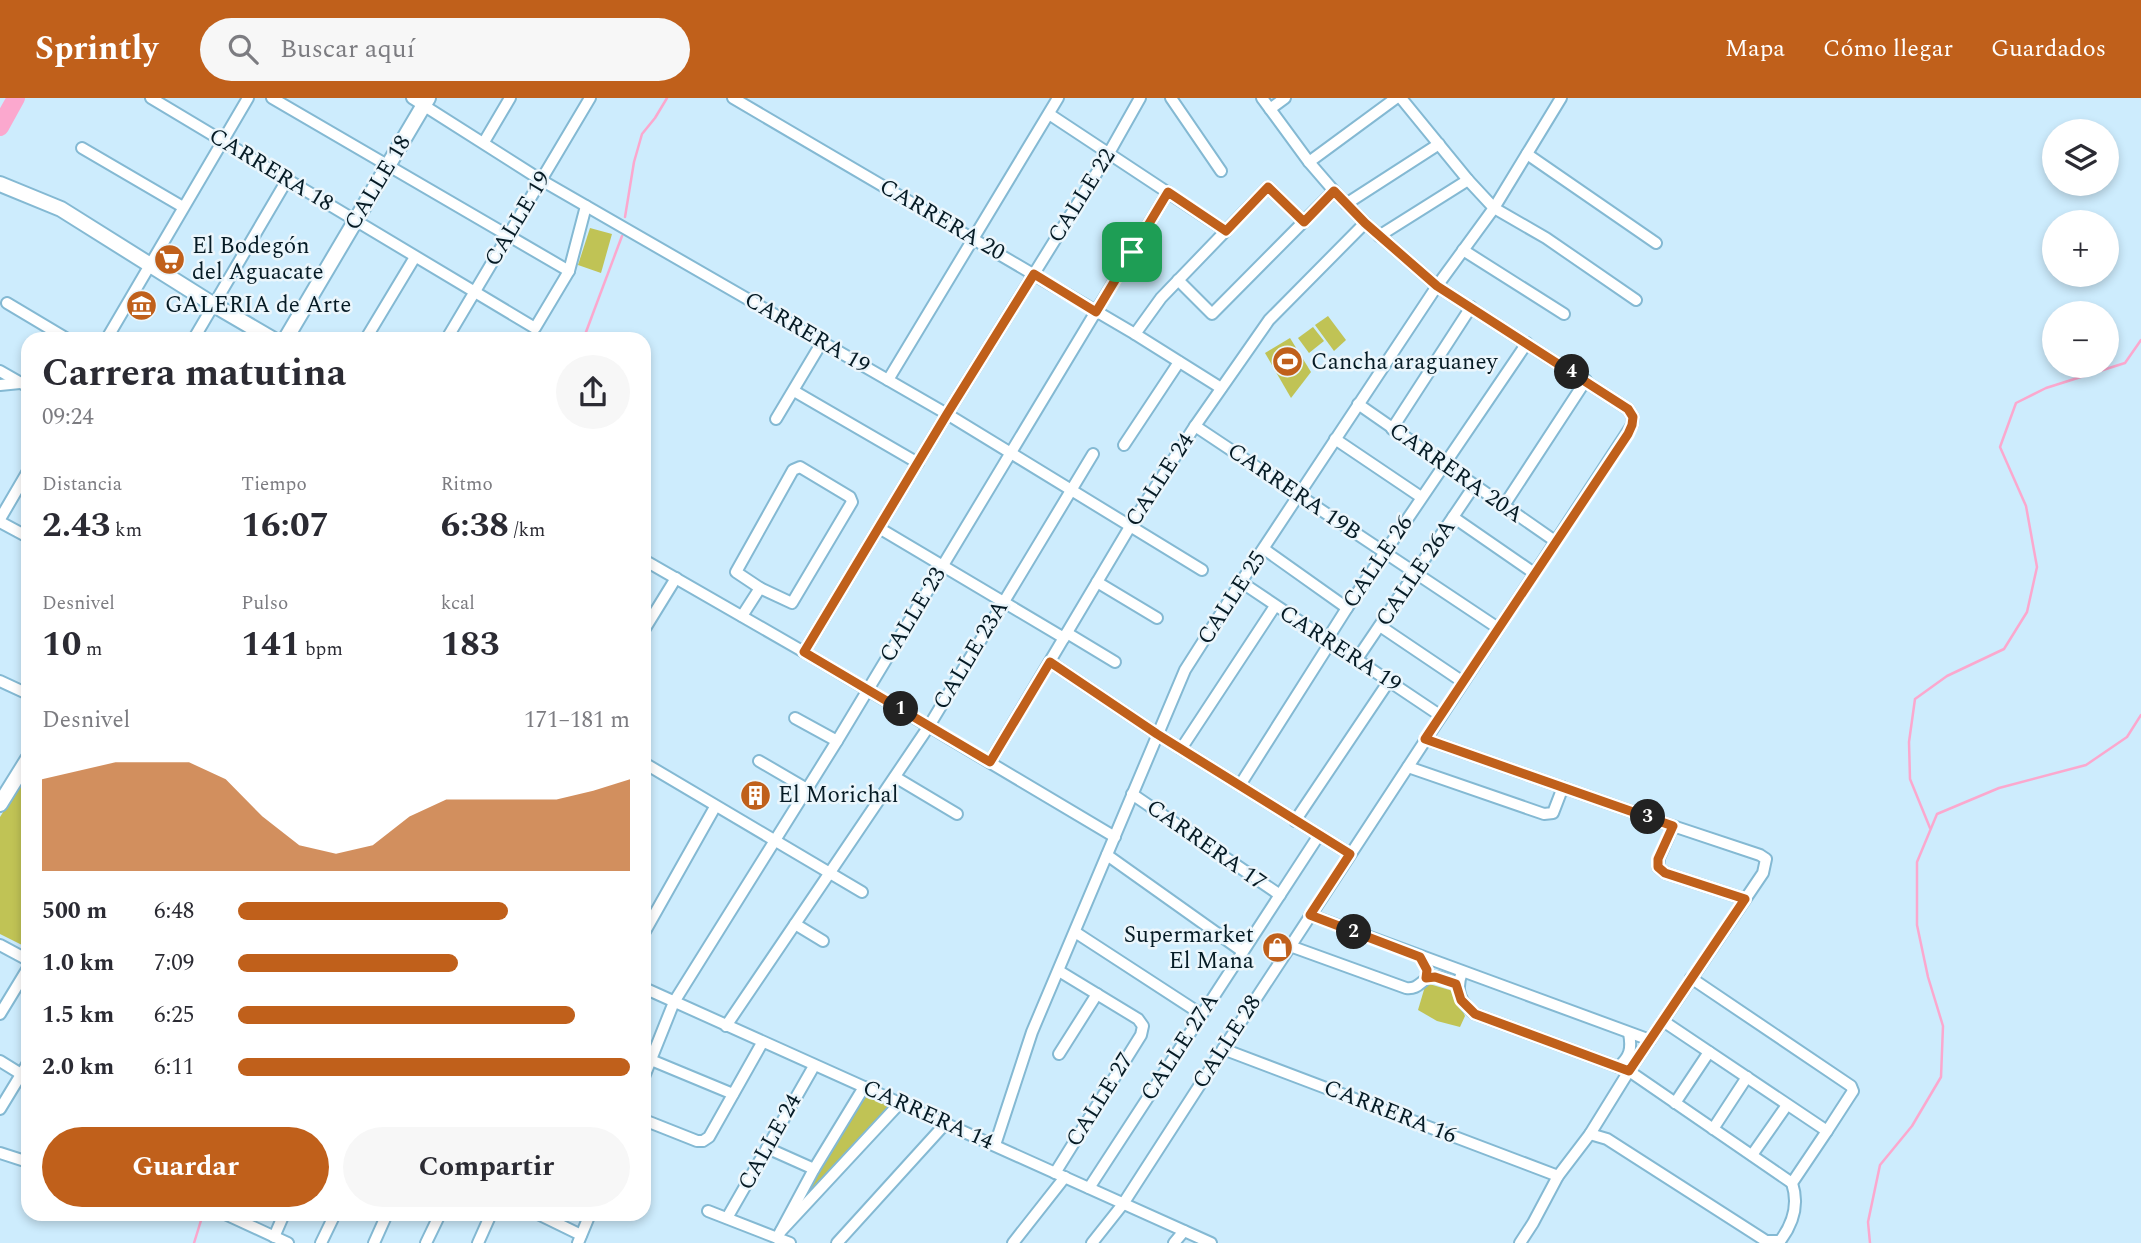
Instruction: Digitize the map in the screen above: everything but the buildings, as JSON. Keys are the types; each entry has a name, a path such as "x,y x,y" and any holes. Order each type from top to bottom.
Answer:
{"street":[{"name":"CARRERA 18","path":"151,98 535,328 569,271"},
{"path":"111,332 248,98"},
{"path":"272,98 569,271 586,206"},
{"path":"484,142 510,98"},
{"name":"CALLE 19","path":"451,332 590,98"},
{"name":"CARRERA 20","path":"733,98 1135,334 1221,388"},
{"path":"888,380 1058,98"},
{"name":"CALLE 22","path":"804,652 1140,98"},
{"path":"1171,98 1221,172"},
{"path":"1262,98 1309,162 1379,236 1437,286 1586,380 1503,507"},
{"path":"1270,109 1286,98"},
{"path":"1309,162 1396,98"},
{"path":"1401,98 1494,208 1546,238 1636,300"},
{"name":"CALLE 25","path":"995,1145 1032,1032 1185,670 1358,404 1437,286 1494,208 1561,98"},
{"name":"CALLE 18","path":"290,332 388,166 421,100"},
{"name":"CARRERA 19","path":"421,100 541,180 947,414 1202,570"},
{"path":"1049,114 1226,231"},
{"path":"1346,204 1439,144"},
{"path":"82,148 183,207"},
{"path":"1527,154 1656,243"},
{"path":"198,332 287,180"},
{"path":"1379,236 1468,180"},
{"path":"0,184 61,209 260,332"},
{"path":"1135,334 1161,298 1268,187 1304,222"},
{"path":"1178,280 1212,314 1334,191"},
{"name":"CALLE 23","path":"651,1060 674,1002 837,741 1168,192"},
{"name":"CALLE 24","path":"990,762 1131,525 1221,388 1269,320 1365,223"},
{"path":"1463,250 1564,314"},
{"path":"370,332 415,257"},
{"path":"7,303 56,332"},
{"path":"1392,429 1471,307"},
{"path":"776,419 822,342"},
{"name":"CALLE 26","path":"1240,785 1331,643 1328,638 1347,608 1527,343"},
{"path":"1125,445 1179,362"},
{"path":"0,371 21,383"},
{"name":"CALLE 28","path":"1092,1243 1123,1204 1425,739 1628,434 1633,417 1628,409 1586,380"},
{"path":"0,385 21,385"},
{"path":"794,391 918,463"},
{"name":"CARRERA 20A","path":"1358,404 1555,541"},
{"name":"CARRERA 19B","path":"1195,426 1498,628"},
{"path":"1335,439 1421,497"},
{"name":"CALLE 23A","path":"726,1026 929,726 1093,454"},
{"path":"800,467 850,497 851,506 792,603 760,588 736,572 793,470 800,467"},
{"path":"21,483 0,520 21,533"},
{"name":"CALLE 26A","path":"1357,659 1474,486"},
{"path":"1453,517 1534,573"},
{"path":"879,528 1002,602 1115,662"},
{"path":"1264,549 1347,608"},
{"name":"CARRERA 17","path":"651,564 1115,837"},
{"path":"651,619 676,578"},
{"path":"1097,582 1157,618"},
{"name":"CARRERA 19","path":"1241,582 1441,716"},
{"path":"742,616 760,588"},
{"path":"1181,749 1275,606"},
{"path":"1380,626 1463,682"},
{"path":"1050,662 1157,734 1350,854"},
{"path":"0,681 21,691"},
{"path":"1295,821 1389,681"},
{"path":"796,718 837,741"},
{"path":"1425,739 1766,859 1763,873 1629,1071 1590,1135 1558,1176 1520,1243"},
{"path":"759,761 807,789"},
{"path":"651,767 862,892"},
{"path":"1408,767 1544,814 1553,813 1563,787"},
{"path":"0,803 21,770"},
{"path":"895,777 957,814"},
{"name":"CARRERA 17","path":"1132,794 1280,895"},
{"path":"651,921 715,807"},
{"path":"1673,826 1658,859 1658,867 1665,873 1745,899"},
{"name":"CALLE 27A","path":"1089,1188 1319,835"},
{"path":"1107,855 1242,951"},
{"path":"1310,915 1650,1041"},
{"path":"795,924 823,941"},
{"path":"1075,932 1201,1014"},
{"path":"0,945 21,956"},
{"path":"1290,946 1413,989 1426,978 1427,970 1420,957"},
{"path":"1059,971 1097,994 1059,1054"},
{"path":"1462,972 1458,986 1461,1000 1475,1014 1629,1071 1792,1183 1795,1193 1793,1217 1788,1229 1780,1241 1766,1241 1607,1139 1590,1135"},
{"path":"1426,978 1435,977 1458,986"},
{"path":"1691,978 1851,1086 1853,1091 1792,1183"},
{"path":"0,1014 21,980"},
{"name":"CARRERA 14","path":"651,991 1211,1243"},
{"name":"CALLE 27","path":"1013,1243 1060,1175 1141,1035 1143,1026 1138,1019 1097,994"},
{"path":"1663,1021 1827,1131"},
{"path":"1618,1067 1629,1056 1629,1033"},
{"path":"651,1123 704,1142 709,1138 762,1043"},
{"name":"CARRERA 16","path":"1223,1049 1558,1176"},
{"path":"1675,1103 1709,1052"},
{"path":"651,1060 733,1094"},
{"path":"0,1062 21,1074 0,1109"},
{"name":"CALLE 24","path":"727,1218 814,1066"},
{"path":"1713,1129 1747,1077"},
{"path":"779,1234 863,1087"},
{"path":"779,1234 900,1103"},
{"path":"1752,1155 1787,1105"},
{"path":"837,1243 946,1123"},
{"path":"767,1148 814,1169"},
{"path":"0,1153 21,1160"},
{"path":"708,1211 779,1234 790,1243"},
{"path":"240,1221 288,1243"},
{"path":"274,1237 281,1221"},
{"path":"321,1243 332,1221"},
{"path":"374,1243 384,1221"},
{"path":"426,1243 437,1221"},
{"path":"483,1241 489,1221"},
{"path":"550,1221 580,1239 587,1221"},
{"path":"1174,1243 1184,1231"}],"shaded area":[{"path":"590,228 612,234 601,273 578,265"},
{"path":"1328,316 1346,340 1334,351 1315,325"},
{"path":"1313,327 1324,341 1309,353 1298,338"},
{"name":"Cancha araguaney","path":"1290,338 1311,372 1291,398 1265,353"},
{"path":"21,783 21,944 0,934 0,817"},
{"path":"1426,983 1453,991 1465,1016 1460,1027 1437,1021 1418,1010"},
{"path":"864,1090 895,1105 803,1204 799,1201"}],"waterway":[{"path":"0,127 16,98"},
{"path":"625,217 634,162 642,134 667,98"},
{"path":"586,332 622,236"},
{"path":"1930,828 1910,779 1909,742 1915,699 1947,676 2004,649 2027,612 2037,567 2026,506 2000,447 2016,403 2046,388 2125,363 2141,340"},
{"path":"1870,1243 1868,1222 1880,1165 1912,1126 1941,1077 1943,1026 1928,977 1917,925 1917,862 1937,814 1999,788 2086,765 2127,737 2141,715"},
{"path":"194,1243 201,1221"}],"place":[{"name":"El Bodegón del Aguacate","path":"169,259"},
{"name":"GALERIA de Arte","path":"142,305"},
{"name":"Cancha araguaney","path":"1288,362"},
{"name":"El Morichal","path":"755,795"},
{"name":"Supermarket El Mana","path":"1277,948"}],"route":[{"path":"1268,187 1304,222 1334,191 1365,223 1437,286 1586,380 1628,409 1633,417 1628,434 1425,739 1673,826 1658,859 1658,867 1665,873 1745,899 1629,1071 1475,1014 1461,1000 1456,984 1435,977 1426,978 1427,970 1420,957 1310,915 1350,854 1157,734 1050,662 990,762 804,652 1034,274 1096,312 1132,252 1168,192 1226,231 1268,187"}]}
